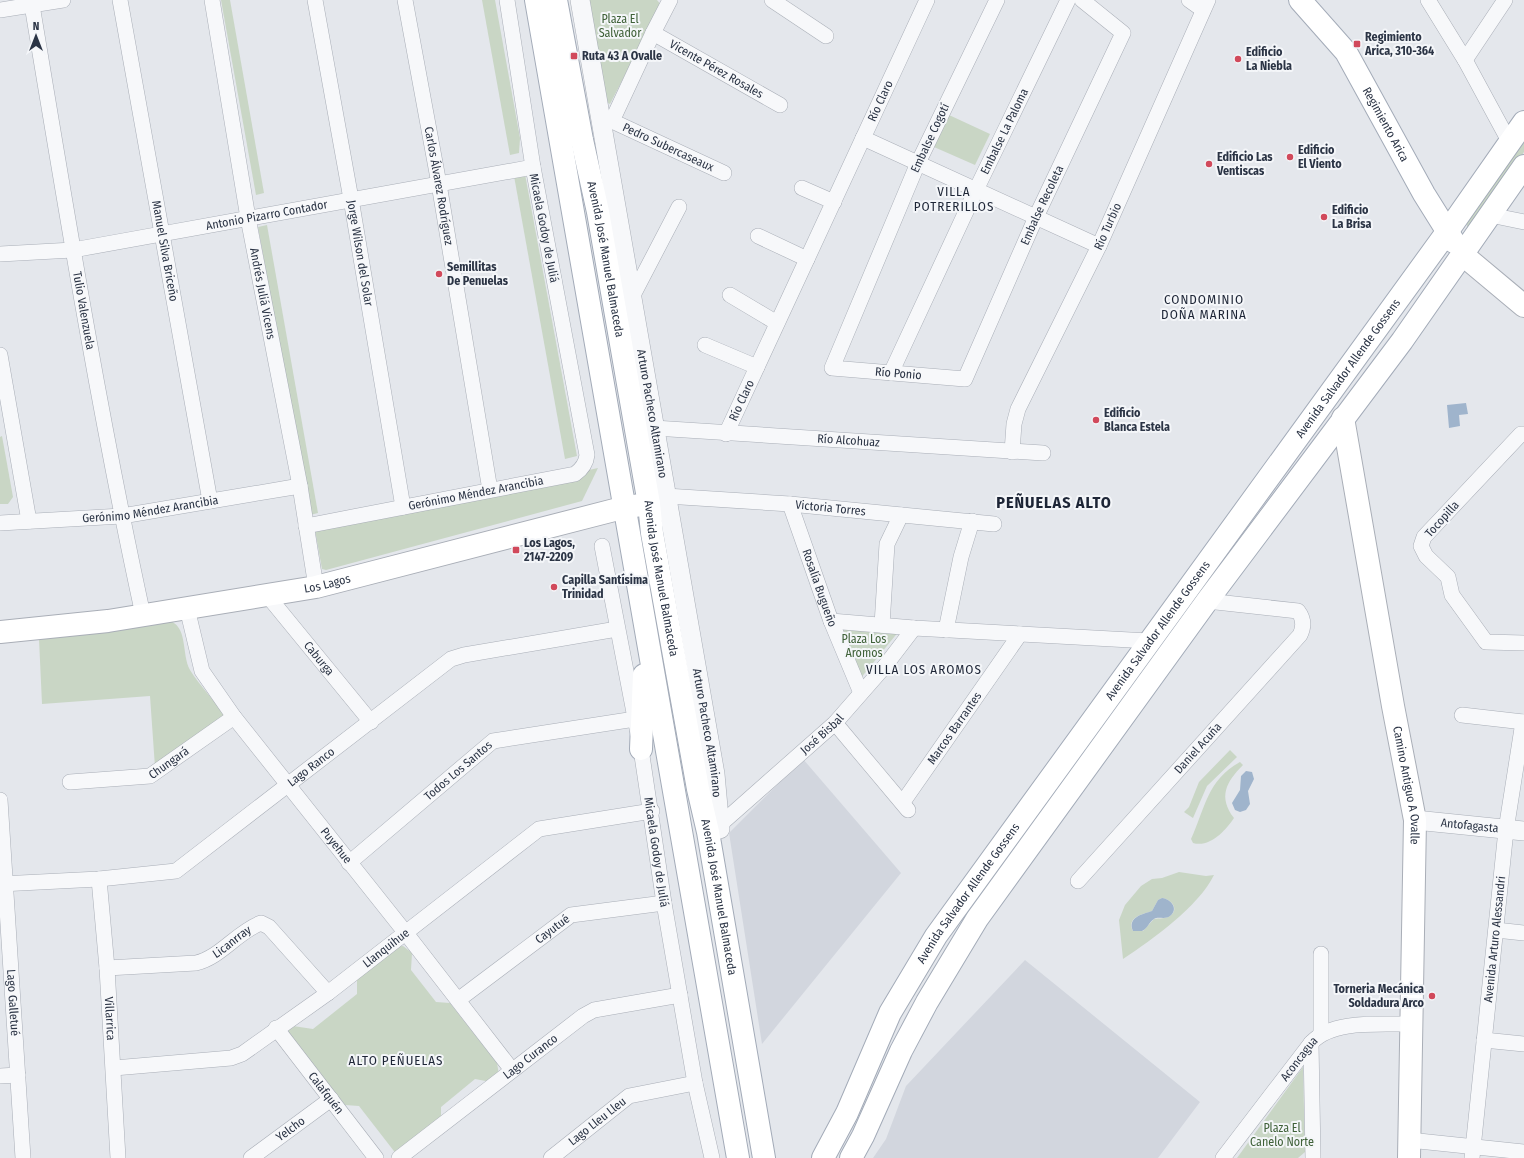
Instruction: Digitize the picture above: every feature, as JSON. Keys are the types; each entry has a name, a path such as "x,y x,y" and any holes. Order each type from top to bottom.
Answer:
{"main road":[{"name":"Avenida José Manuel Balmaceda","path":"536,0 626,507 648,646 737,1156"},
{"name":"Avenida José Manuel Balmaceda","path":"556,0 582,140 658,500 652,533 698,789 714,831 717,885 764,1158"},
{"name":"Regimiento Arica","path":"1305,1 1350,58 1424,194 1463,255 1524,306"},
{"name":"Avenida Salvador Allende Gossens","path":"823,1158 847,1113 890,1013 923,956 1149,641 1447,232 1524,122"},
{"name":"Avenida Salvador Allende Gossens","path":"851,1158 870,1121 901,1051 959,947 1207,601 1402,341 1524,166"},
{"name":"Camino Antiguo A Ovalle","path":"1343,418 1393,706 1415,820 1409,1149"},
{"name":"Los Lagos","path":"0,632 108,621 316,587 658,500"},
{"path":"641,749 644,663 648,646"},
{"path":"671,776 689,823 697,830 714,831"},
{"path":"858,1158 870,1121"}],"street":[{"path":"0,10 63,0"},
{"name":"Manuel Silva Briceño","path":"120,0 210,501"},
{"name":"Andrés Juliá Vicens","path":"212,0 248,218 300,486 316,587"},
{"name":"Jorge Wilson del Solar","path":"315,0 351,199 403,507"},
{"name":"Carlos Álvarez Rodríguez","path":"405,0 439,184 490,490"},
{"name":"Micaela Godoy de Juliá","path":"507,0 533,167 587,455"},
{"name":"Arturo Pacheco Altamirano","path":"580,0 595,81 605,118 631,299 654,428 658,500"},
{"path":"772,0 826,36"},
{"name":"Río Claro","path":"726,434 927,0"},
{"name":"Embalse Cogotí","path":"832,368 918,163 997,0"},
{"name":"Embalse La Paloma","path":"891,373 976,190 1068,0"},
{"name":"Embalse Recoleta","path":"965,379 1036,217 1123,33 1082,0"},
{"path":"1189,0 1205,5"},
{"path":"1428,0 1465,60 1510,143"},
{"path":"1465,60 1505,0"},
{"path":"605,118 653,33 668,1"},
{"name":"Tulio Valenzuela","path":"32,5 73,250 122,516 143,615"},
{"name":"Río Turbio","path":"1012,452 1014,424 1018,409 1099,246 1205,5"},
{"name":"Vicente Pérez Rosales","path":"653,33 780,104"},
{"name":"Pedro Subercaseaux","path":"605,118 724,173"},
{"path":"863,138 1099,246"},
{"name":"Antonio Pizarro Contador","path":"0,254 73,250 533,167"},
{"path":"802,188 834,202"},
{"path":"631,299 679,207"},
{"path":"1490,215 1524,222"},
{"path":"758,236 807,259"},
{"path":"730,295 777,323"},
{"name":"Río Claro","path":"705,345 757,367"},
{"path":"0,355 29,521"},
{"name":"Río Ponio","path":"832,368 965,379"},
{"name":"Río Alcohuaz","path":"654,428 726,434 1043,453"},
{"name":"Tocopilla","path":"1524,434 1521,434 1424,538 1421,546 1426,556 1448,576 1452,595 1486,642 1524,643"},
{"name":"Gerónimo Méndez Arancibia","path":"306,526 575,474 584,466 587,455"},
{"name":"Gerónimo Méndez Arancibia","path":"0,523 122,516 300,486"},
{"name":"Victoria Torres","path":"658,500 790,504 994,524"},
{"name":"Rosalía Bugueño","path":"790,504 831,621 861,693"},
{"path":"882,625 887,544 901,515"},
{"path":"946,630 961,557 972,521"},
{"name":"Micaela Godoy de Juliá","path":"602,546 652,811 664,903 708,1156"},
{"name":"Caburga","path":"267,596 371,722"},
{"name":"Daniel Acuña","path":"1078,881 1300,635 1303,623 1298,611 1207,601"},
{"name":"Puyehue","path":"187,608 202,672 288,786 405,932 512,1070"},
{"path":"831,621 914,628 1149,641"},
{"name":"José Bisbal","path":"714,831 835,723 885,666 914,628"},
{"name":"Lago Ranco","path":"3,883 99,879 176,871 451,659 464,655 617,629"},
{"name":"Marcos Barrantes","path":"835,723 906,806 1020,634"},
{"path":"1462,714 1524,722"},
{"name":"Chungará","path":"70,782 150,776 234,716"},
{"name":"Todos Los Santos","path":"350,863 493,741 635,718"},
{"name":"Avenida Arturo Alessandri","path":"1473,1153 1496,930 1515,830 1524,722"},
{"name":"Lago Galletué","path":"0,800 6,975 18,1075 23,1158"},
{"name":"Llanquihue","path":"114,1068 231,1058 242,1054 276,1028 328,993 539,829 652,811"},
{"name":"Antofagasta","path":"1415,820 1515,830"},
{"name":"Villarrica","path":"99,879 114,1068 118,1158"},
{"name":"Cayutué","path":"458,1000 571,914 664,903"},
{"name":"Licanrray","path":"107,968 196,963 207,961 252,927 261,923 269,927 328,993"},
{"path":"1496,930 1524,933"},
{"path":"1313,1158 1316,1039 1321,954"},
{"name":"Lago Curanco","path":"399,1158 512,1070 594,1010 680,996"},
{"name":"Aconcagua","path":"1223,1158 1316,1039 1338,1028 1411,1024"},
{"name":"Calafquén","path":"276,1028 376,1158"},
{"path":"1484,1040 1524,1044"},
{"path":"0,1076 18,1075"},
{"name":"Lago Lleu Lleu","path":"551,1158 630,1096 695,1083"},
{"name":"Yelcho","path":"251,1158 331,1099"},
{"path":"1409,1149 1473,1153 1524,1152"}],"shaded area":[{"path":"803,759 901,873 762,1044 729,833"},
{"path":"1025,960 1200,1102 1158,1158 873,1158 886,1139 906,1086"}],"green space":[{"path":"221,0 230,0 264,193 256,195"},
{"path":"482,0 495,0 520,138 519,153 510,155"},
{"name":"Plaza El Salvador","path":"588,0 657,0 661,5 610,104 606,102"},
{"path":"949,115 990,134 975,165 934,147"},
{"path":"1524,137 1524,152 1469,233 1466,222"},
{"path":"525,174 577,456 565,459 514,176"},
{"path":"267,225 318,513 310,515 258,227"},
{"path":"2,436 13,497 8,504 0,504 0,437"},
{"path":"598,468 582,501 326,570 322,569 315,530"},
{"path":"167,620 174,623 182,634 187,663 190,670 225,715 155,767 150,696 42,704 39,639"},
{"name":"Plaza Los Aromos","path":"843,627 899,631 860,679 840,633"},
{"path":"1230,750 1237,757 1207,786 1193,818 1184,812 1189,807 1199,782"},
{"path":"1240,762 1243,765 1228,784 1225,796 1226,803 1234,818 1227,828 1217,837 1205,843 1193,843 1191,839 1208,796 1220,777"},
{"path":"1179,872 1206,876 1214,875 1198,899 1174,922 1123,959 1119,920 1125,905 1141,886 1152,879 1162,878","holes":["1162,898 1173,905 1173,913 1167,918 1154,919 1143,931 1133,931 1131,926 1134,919 1140,915 1152,911 1158,900"]},
{"path":"403,946 412,953 411,970 436,1002 450,1003 497,1063 499,1075 491,1082 475,1079 441,1107 441,1120 397,1155 359,1106 345,1105 289,1036 289,1029 293,1026 313,1029 357,994 357,977 394,947"},
{"name":"Plaza El Canelo Norte","path":"1303,1067 1305,1152 1298,1158 1237,1158"}],"water":[{"path":"1466,403 1468,414 1459,415 1460,426 1449,428 1447,405"},
{"path":"1246,771 1252,772 1254,779 1248,791 1250,804 1246,810 1240,812 1235,810 1232,803 1240,790 1241,776"},
{"path":"1162,898 1171,902 1174,907 1173,913 1168,917 1154,919 1142,931 1133,931 1132,922 1134,919 1140,915 1152,911 1158,900"}],"place":[{"name":"Regimiento Arica, 310-364","path":"1357,44"},
{"name":"Ruta 43 A Ovalle","path":"574,56"},
{"name":"Edificio La Niebla","path":"1238,59"},
{"name":"Edificio El Viento","path":"1290,157"},
{"name":"Edificio Las Ventiscas","path":"1209,164"},
{"name":"Edificio La Brisa","path":"1324,217"},
{"name":"Semillitas De Penuelas","path":"439,274"},
{"name":"Edificio Blanca Estela","path":"1096,420"},
{"name":"Los Lagos, 2147-2209","path":"516,550"},
{"name":"Capilla Santísima Trinidad","path":"554,587"},
{"name":"Torneria Mecánica Soldadura Arco","path":"1432,996"}],"district":[{"name":"VILLA POTRERILLOS","path":"954,198"},
{"name":"CONDOMINIO DOÑA MARINA","path":"1204,306"},
{"name":"PEÑUELAS ALTO","path":"1054,502"},
{"name":"VILLA LOS AROMOS","path":"924,669"},
{"name":"ALTO PEÑUELAS","path":"396,1060"}]}
